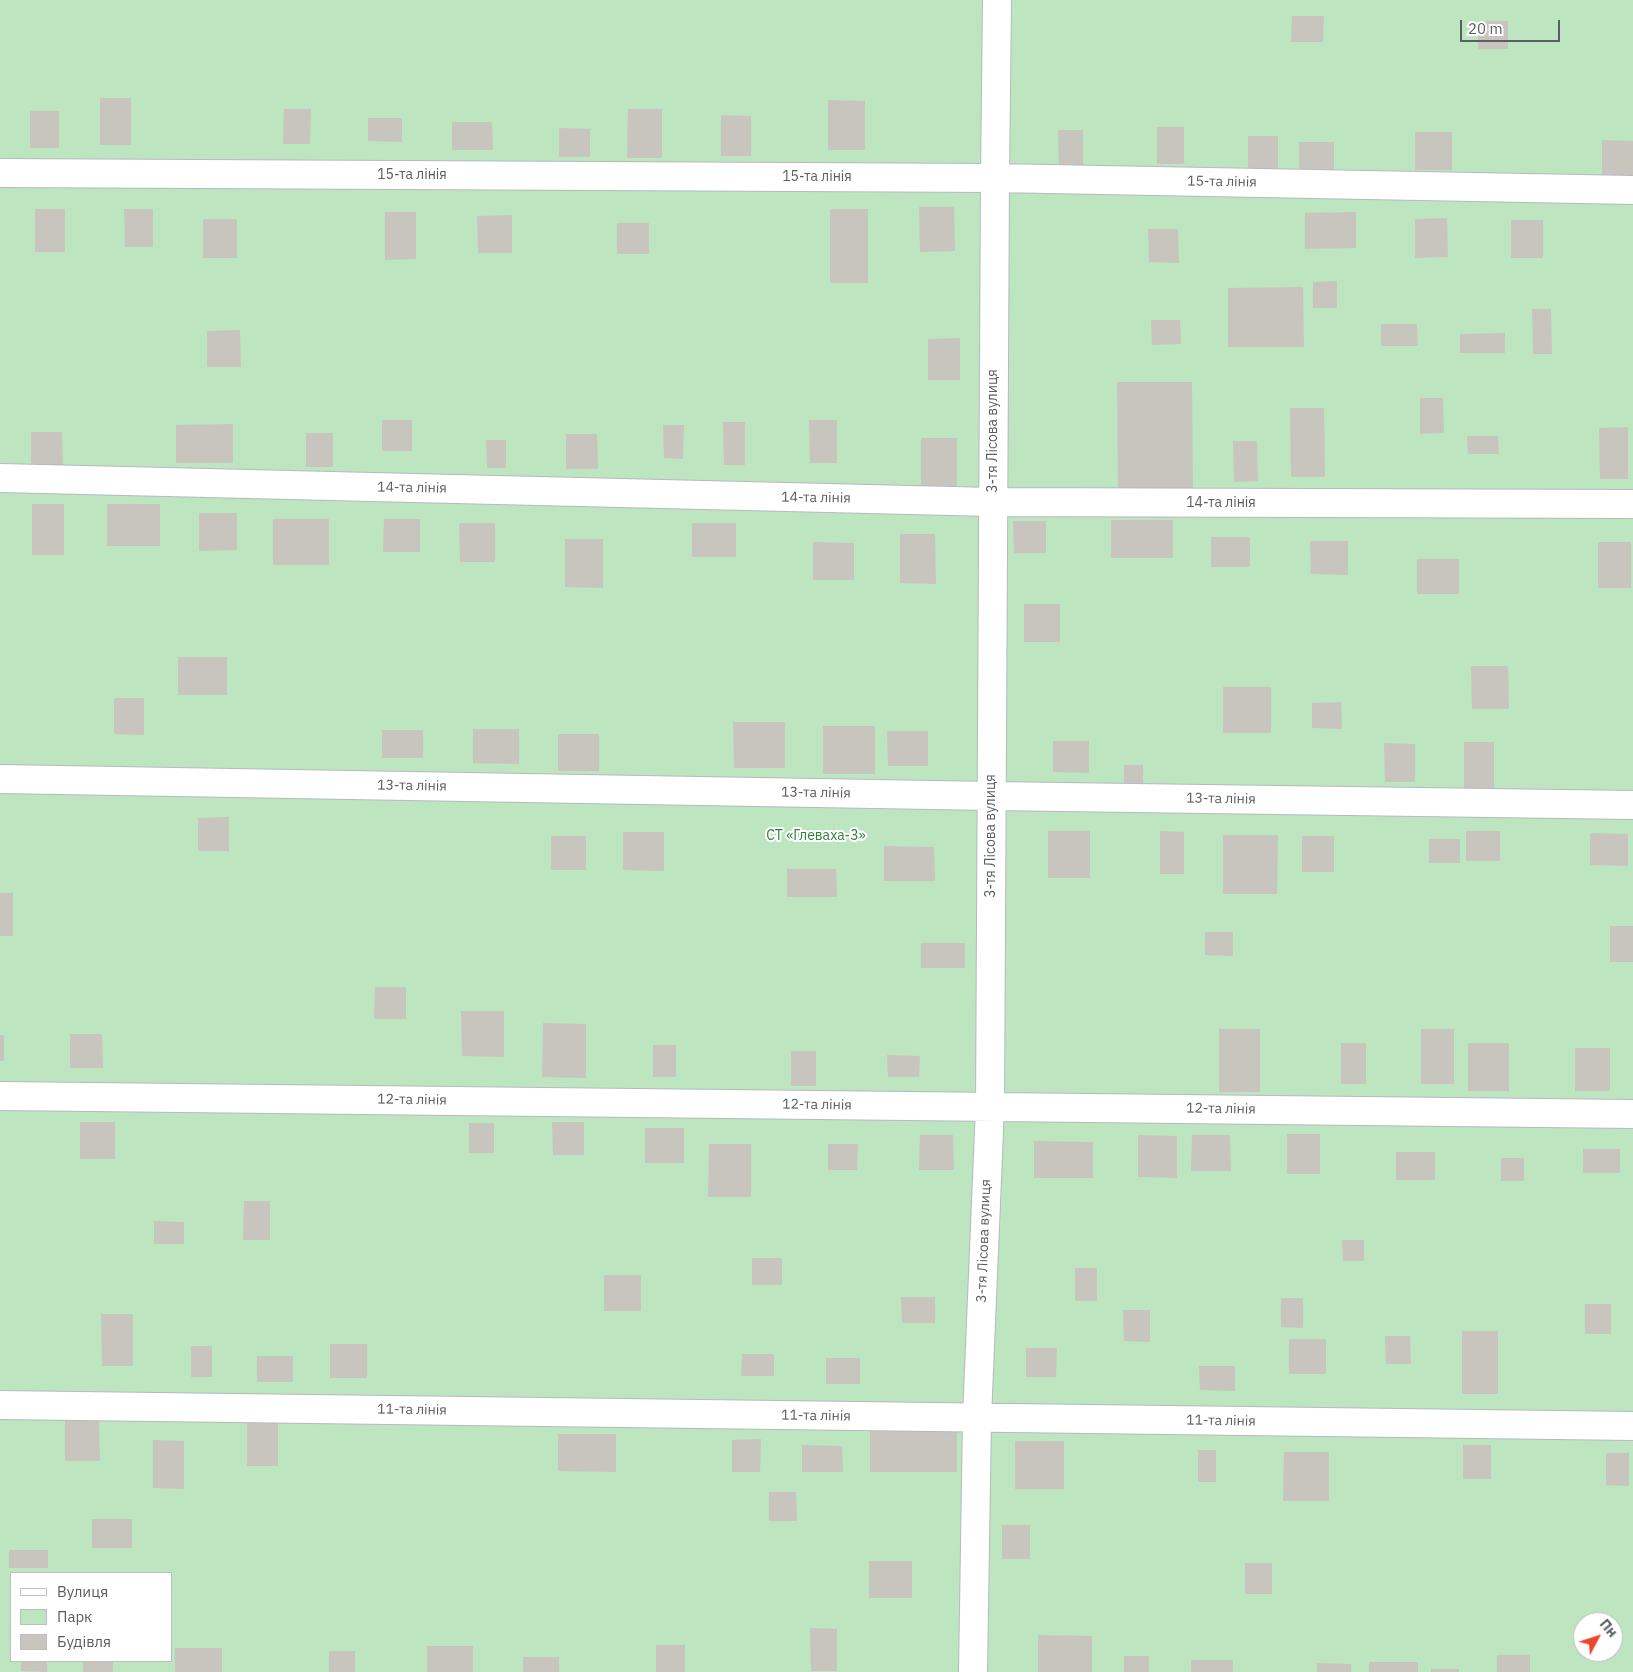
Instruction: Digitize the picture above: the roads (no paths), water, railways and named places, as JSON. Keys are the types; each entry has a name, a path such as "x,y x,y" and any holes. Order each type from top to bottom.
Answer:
{"street":[{"name":"3-тя Лісова вулиця","path":"973,1672 977,1418 990,1106 995,178 998,0"},
{"name":"15-та лінія","path":"0,173 995,178 1633,190"},
{"name":"14-та лінія","path":"0,478 993,502 1633,504"},
{"name":"13-та лінія","path":"0,779 1633,805"},
{"name":"12-та лінія","path":"0,1096 1633,1114"},
{"name":"11-та лінія","path":"0,1405 1633,1426"}],"park label":[{"name":"СТ «Глеваха-3»","path":"816,836"}]}
